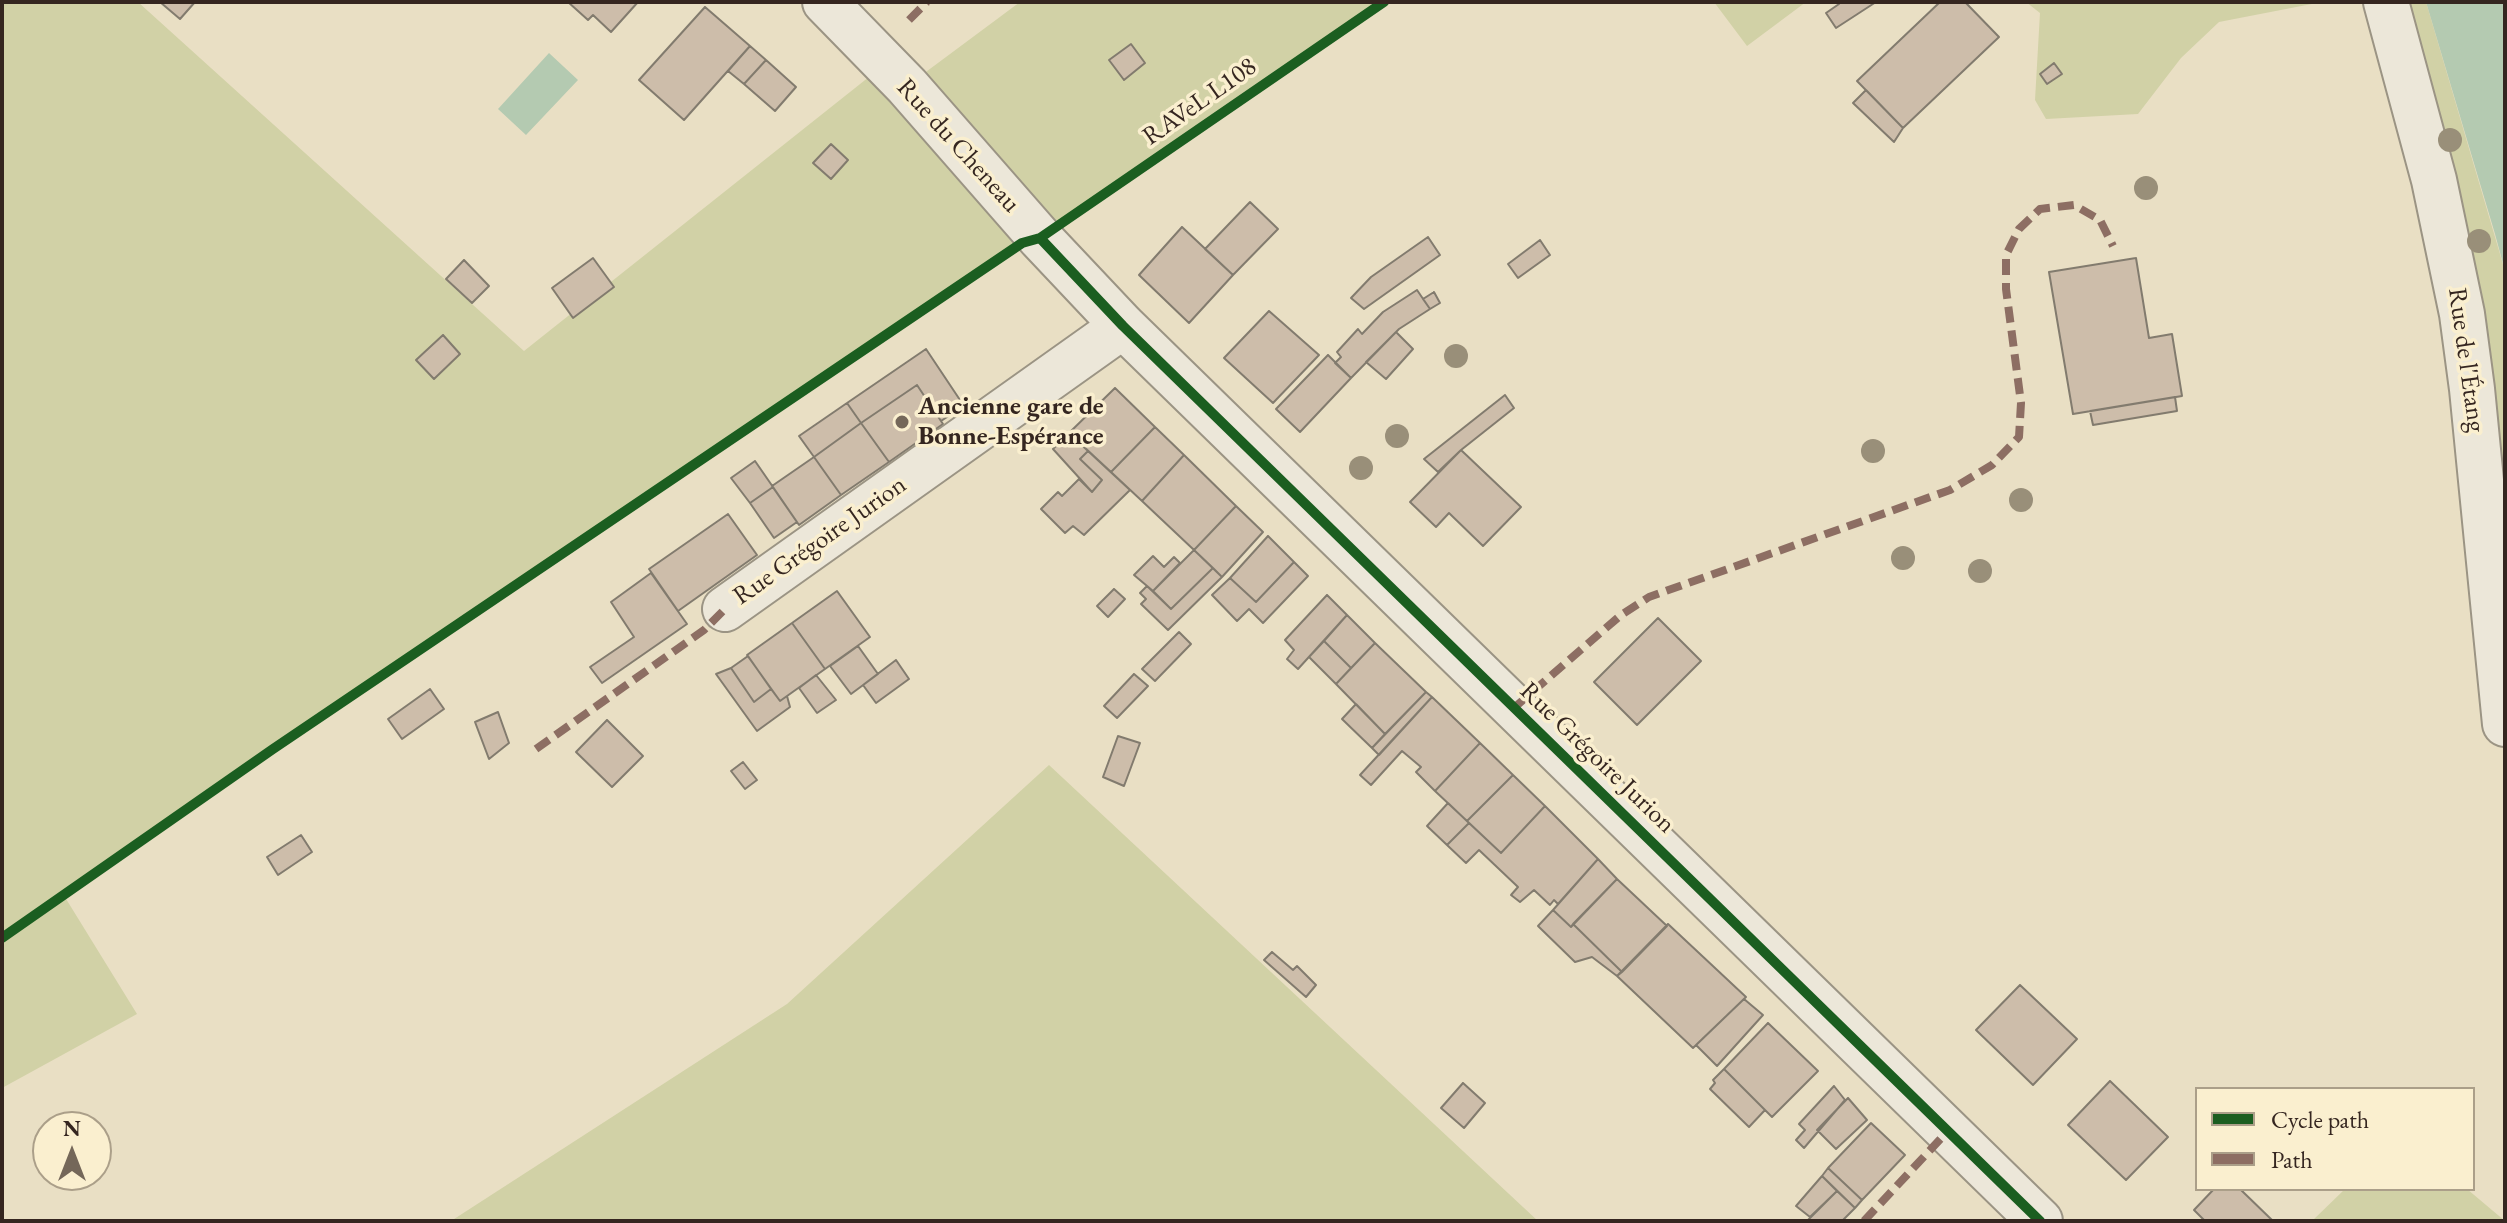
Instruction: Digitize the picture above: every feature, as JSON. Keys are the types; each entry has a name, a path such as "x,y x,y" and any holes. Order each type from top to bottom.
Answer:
{"street":[{"name":"Rue du Cheneau","path":"825,2 907,86 1040,238 1123,326"},
{"name":"Rue de l'Étang","path":"2386,2 2434,180 2462,314 2505,724"},
{"name":"Rue Grégoire Jurion","path":"725,609 1123,326 2040,1221"}],"shaded area":[{"path":"2,2 138,2 524,351 884,65 907,86 1020,2 1384,2 1040,238 1022,244 63,894 137,1014 2,1088"},
{"path":"1714,2 1806,2 1747,46"},
{"path":"2026,2 2322,2 2219,22 2181,58 2138,114 2046,119 2035,100 2040,13"},
{"path":"2386,2 2426,2 2505,271 2505,724 2472,389"},
{"path":"2426,2 2505,2 2505,271 2495,234"},
{"path":"549,53 578,80 526,135 498,109"},
{"path":"1049,765 1538,1221 451,1221 787,1004"},
{"path":"2343,1191 2469,1191 2505,1221 2312,1221"}],"building":[{"path":"160,2 195,2 180,19"},
{"path":"568,2 638,2 611,32 593,15 588,20"},
{"path":"1837,2 1876,2 1836,28 1826,13 1839,4"},
{"path":"1940,2 1965,2 1999,37 1903,128 1857,81"},
{"path":"705,7 750,46 684,120 639,80"},
{"path":"1131,44 1145,63 1124,80 1109,60"},
{"path":"750,46 766,60 744,84 728,71"},
{"path":"766,60 796,87 775,111 744,84"},
{"path":"2054,63 2062,74 2047,84 2040,74"},
{"path":"1866,90 1903,128 1894,142 1853,103"},
{"path":"831,144 848,160 831,179 813,163"},
{"path":"1250,202 1278,229 1233,275 1205,249"},
{"path":"1182,227 1233,275 1189,323 1139,275"},
{"path":"1428,237 1440,255 1364,309 1351,298 1371,277"},
{"path":"1540,240 1550,255 1518,278 1508,264"},
{"path":"593,258 614,287 573,318 552,288"},
{"path":"2136,258 2149,338 2172,334 2182,396 2073,414 2049,272"},
{"path":"464,260 489,286 472,303 446,279"},
{"path":"1417,290 1430,309 1399,329 1351,378 1335,363 1341,357 1337,352 1358,329 1362,334 1383,312"},
{"path":"1434,292 1440,303 1430,309 1423,299"},
{"path":"1269,311 1319,355 1273,403 1224,358"},
{"path":"1396,332 1413,349 1386,379 1366,362"},
{"path":"443,335 460,354 434,379 416,360"},
{"path":"926,349 964,406 941,421 917,385 861,423 847,403"},
{"path":"1328,355 1351,378 1300,432 1276,409"},
{"name":"Ancienne gare de Bonne-Espérance","path":"917,385 943,424 889,462 861,423"},
{"path":"1115,388 1155,427 1111,472 1069,433"},
{"path":"1505,395 1514,408 1438,472 1424,459"},
{"path":"2175,397 2177,411 2093,425 2090,411"},
{"path":"847,403 861,423 814,457 799,436"},
{"path":"861,423 889,462 841,495 814,457"},
{"path":"1155,427 1184,455 1142,501 1111,472"},
{"path":"1069,433 1088,451 1080,459 1102,480 1092,492 1053,449"},
{"path":"1461,450 1521,507 1483,546 1449,513 1436,527 1410,502"},
{"path":"1088,451 1130,490 1084,535 1073,526 1065,533 1041,509 1058,492 1062,496 1079,479 1092,492 1102,480 1080,459"},
{"path":"1184,455 1236,506 1194,550 1142,501"},
{"path":"814,457 841,495 799,525 772,486"},
{"path":"755,461 773,487 750,503 731,478"},
{"path":"773,487 797,522 774,538 750,503"},
{"path":"1236,506 1263,532 1222,577 1194,550"},
{"path":"728,514 757,555 678,611 649,569"},
{"path":"1268,536 1294,562 1256,602 1230,578"},
{"path":"1194,550 1213,568 1171,609 1153,591"},
{"path":"1153,556 1164,567 1174,557 1180,563 1153,591 1134,575"},
{"path":"1294,562 1308,576 1263,623 1249,609 1237,621 1212,595 1230,578 1256,602"},
{"path":"1213,568 1222,577 1168,630 1141,604 1146,599 1140,593 1147,586 1171,609"},
{"path":"651,573 687,624 602,683 590,667 634,637 611,602"},
{"path":"1114,589 1125,599 1108,617 1097,606"},
{"path":"837,591 870,637 825,669 792,623"},
{"path":"1327,595 1347,615 1298,669 1287,659 1294,650 1285,640"},
{"path":"1347,615 1375,643 1351,668 1324,641"},
{"path":"1658,618 1701,661 1637,725 1594,682"},
{"path":"792,623 825,669 780,701 747,655"},
{"path":"1179,632 1191,644 1155,681 1142,669"},
{"path":"1324,641 1351,668 1336,684 1309,657"},
{"path":"1375,643 1426,692 1385,734 1336,684"},
{"path":"858,646 878,674 851,694 830,666"},
{"path":"748,656 771,689 754,702 731,668"},
{"path":"896,660 909,679 876,703 863,685"},
{"path":"731,668 754,702 771,689 780,701 787,696 790,707 757,731 716,674"},
{"path":"1134,674 1148,686 1117,718 1104,706"},
{"path":"816,675 836,700 817,713 799,688"},
{"path":"430,689 444,709 402,739 388,719"},
{"path":"1426,692 1432,697 1379,755 1372,748"},
{"path":"1432,697 1480,743 1435,791 1416,772 1421,767 1402,751 1371,785 1360,775"},
{"path":"1356,704 1385,734 1372,748 1342,719"},
{"path":"498,712 509,743 489,759 475,722"},
{"path":"607,720 643,756 612,787 576,752"},
{"path":"1118,736 1140,743 1124,786 1103,777"},
{"path":"1480,743 1513,775 1467,821 1435,791"},
{"path":"743,762 757,780 745,789 731,771"},
{"path":"1513,775 1545,806 1501,853 1467,821"},
{"path":"1448,803 1469,823 1447,845 1427,826"},
{"path":"1545,806 1598,859 1558,904 1554,900 1550,905 1534,890 1520,902 1511,895 1518,887 1479,850 1466,863 1447,845 1469,823 1501,853"},
{"path":"301,835 312,852 278,875 267,857"},
{"path":"1598,859 1617,879 1571,927 1553,910"},
{"path":"1617,879 1667,926 1622,972 1573,924"},
{"path":"1553,910 1571,927 1573,924 1622,972 1617,976 1592,957 1575,962 1538,926"},
{"path":"1668,924 1746,997 1693,1048 1617,976"},
{"path":"1272,952 1293,970 1297,966 1316,985 1306,997 1264,960"},
{"path":"2020,985 2077,1039 2033,1085 1976,1030"},
{"path":"1744,999 1763,1015 1717,1066 1696,1045"},
{"path":"1768,1023 1818,1071 1772,1117 1724,1069"},
{"path":"1724,1069 1765,1110 1749,1127 1710,1089 1715,1083 1713,1080"},
{"path":"2110,1081 2168,1137 2126,1180 2068,1125"},
{"path":"1463,1083 1485,1103 1464,1128 1441,1108"},
{"path":"1834,1086 1845,1100 1804,1148 1796,1140 1805,1130 1799,1124"},
{"path":"1848,1098 1867,1120 1836,1149 1817,1130"},
{"path":"1871,1123 1905,1155 1862,1200 1828,1168"},
{"path":"1828,1168 1862,1200 1855,1208 1822,1176"},
{"path":"1822,1176 1837,1191 1810,1217 1796,1206"},
{"path":"1837,1191 1855,1208 1842,1221 1807,1221"},
{"path":"2212,1191 2242,1191 2273,1221 2205,1221 2194,1210"}],"marked path":[{"path":"909,20 927,2"},
{"path":"1515,707 1621,615 1649,597 1950,490 1992,465 2019,437 2021,403 2006,289 2006,255 2019,229 2040,209 2074,205 2100,220 2113,246"},
{"path":"536,749 704,630 725,609"},
{"path":"1864,1221 1947,1132"}],"cycle path":[{"name":"RAVeL L108","path":"2,938 273,749 1022,243 1040,238 1384,2"},
{"path":"1040,238 1123,326 2040,1221"}],"place":[{"name":"Ancienne gare de Bonne-Espérance","path":"902,422"}]}
